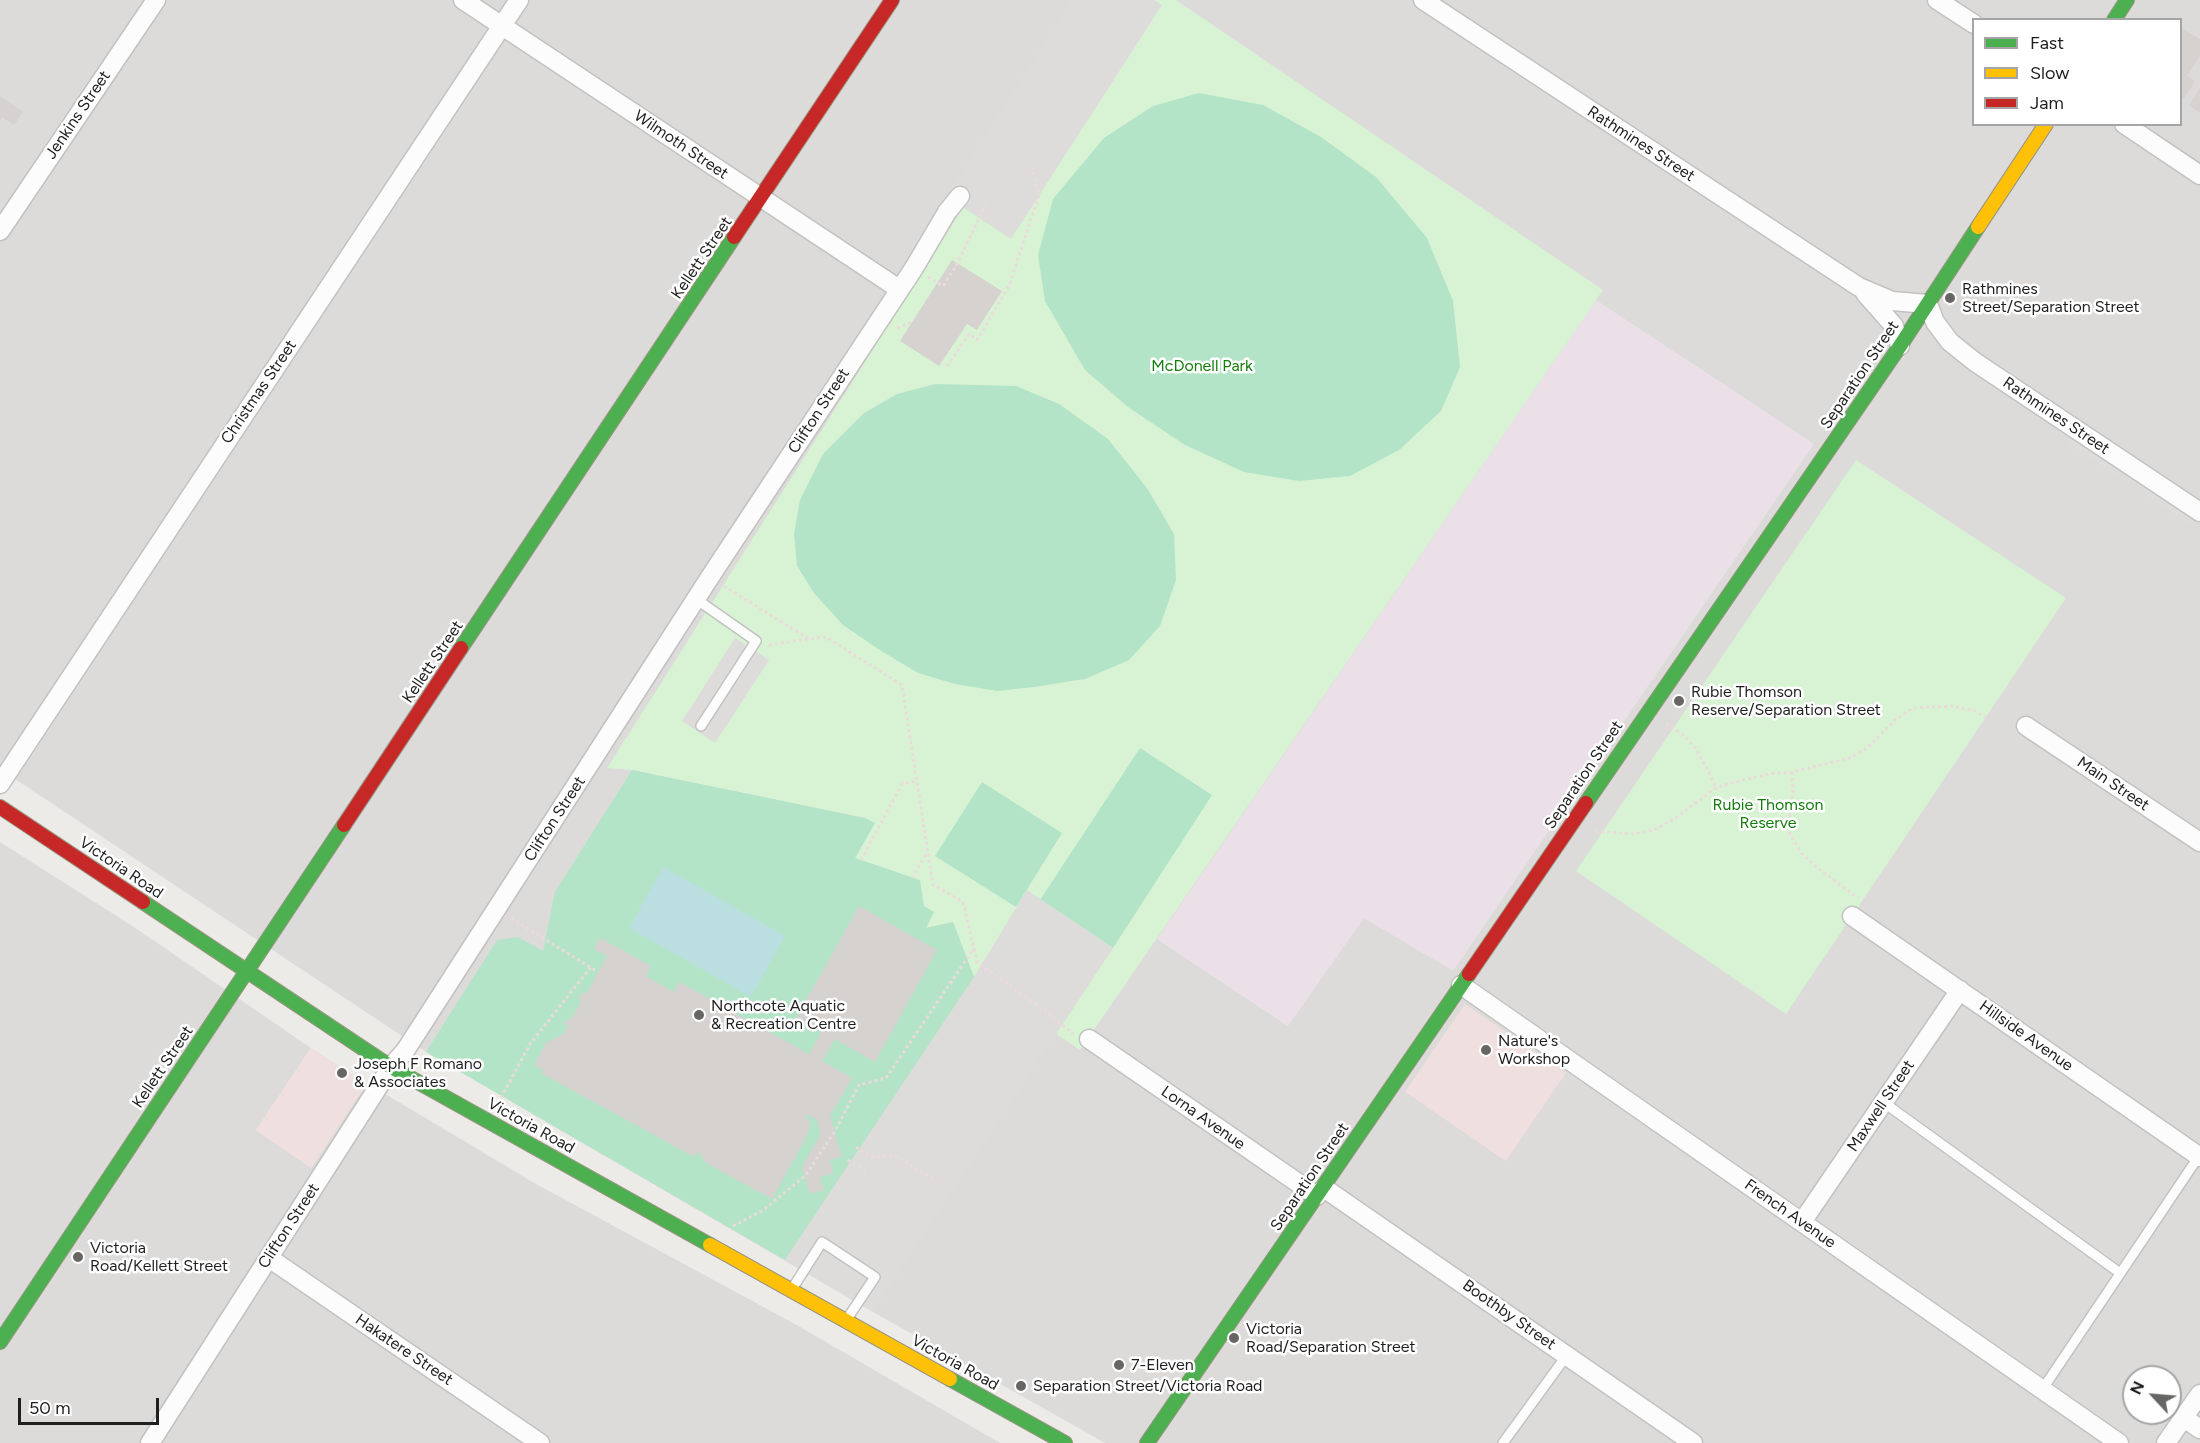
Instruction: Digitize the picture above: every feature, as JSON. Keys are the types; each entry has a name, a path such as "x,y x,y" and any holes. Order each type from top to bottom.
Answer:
{"street":[{"name":"Jenkins Street","path":"0,231 156,0"},
{"name":"Wilmoth Street","path":"463,0 899,289"},
{"name":"Christmas Street","path":"0,784 519,0"},
{"name":"Kellett Street","path":"0,1342 892,0"},
{"name":"Rathmines Street","path":"1423,0 1859,287 1892,300 1928,304 1935,322 1950,342 1975,363 2200,512"},
{"path":"1937,0 1972,23"},
{"path":"2115,18 2127,0"},
{"name":"Separation Street","path":"1147,1443 1900,346 2045,126"},
{"path":"2127,126 2200,175"},
{"name":"Clifton Street","path":"150,1443 391,1066 405,1051 696,599 914,268 947,212 960,196"},
{"name":"Rathmines Street","path":"1859,287 1894,326 1900,346"},
{"name":"Main Street","path":"2026,726 2200,842"},
{"name":"Victoria Road","path":"0,807 391,1066 1065,1443"},
{"name":"Hillside Avenue","path":"1857,909 1960,990 2199,1156"},
{"name":"French Avenue","path":"1461,985 2119,1443"},
{"name":"Maxwell Street","path":"1802,1222 1960,990"},
{"name":"Lorna Avenue","path":"1089,1039 1320,1192"},
{"name":"Boothby Street","path":"1320,1192 1567,1355 1693,1443"},
{"name":"Hakatere Street","path":"269,1258 540,1443"},
{"path":"2166,1443 2200,1394"},
{"path":"2184,1418 2200,1429"}],"lane":[{"path":"696,599 756,641 701,726"},
{"path":"1883,1102 2120,1273"},
{"path":"2042,1390 2199,1156"},
{"path":"792,1290 822,1242 875,1277 846,1321"},
{"path":"1503,1443 1567,1355"}],"path":[{"path":"947,366 969,334 977,340 1009,286 1039,195 1031,165"},
{"path":"914,268 943,286 956,266 986,204"},
{"path":"710,578 809,639"},
{"path":"750,649 826,637 902,685 933,885 963,902 976,962 1077,1036 1089,1039"},
{"path":"1590,831 1633,834 1654,830 1674,819 1716,788 1769,774 1792,772 1850,758 1867,748 1896,719 1914,708 1952,706 1975,711 1990,720"},
{"path":"1666,724 1685,736 1695,748 1707,766 1716,788"},
{"path":"1792,772 1790,834 1802,854 1857,909"},
{"path":"861,860 902,784 917,781"},
{"path":"912,878 925,856 929,855"},
{"path":"497,909 598,972"},
{"path":"733,1226 762,1211 805,1176 835,1131 860,1085 886,1078 974,948"},
{"path":"501,1098 530,1044 591,967"},
{"path":"856,1147 871,1157 897,1156 938,1182"},
{"path":"848,1160 868,1173"}],"shaded area":[{"path":"0,0 2200,0 2200,1443 1105,1443 873,1312 426,1052 0,769"},
{"path":"1072,0 1154,0 1162,5 1011,239 946,196"},
{"path":"1596,300 1814,444 1453,971 1364,918 1288,1026 1157,939"},
{"path":"2068,436 2123,474 2118,478 2066,444"},
{"path":"2146,489 2194,521 2189,525 2147,498"},
{"path":"735,638 769,660 715,743 682,721"},
{"path":"0,842 134,927 311,1048 256,1130 311,1168 367,1083 536,1184 795,1324 1000,1443 0,1443"},
{"path":"1027,890 1113,948 873,1312 785,1260 974,977"},
{"path":"1465,1004 1566,1073 1506,1161 1405,1092"},
{"path":"311,1048 367,1083 311,1168 256,1130"}],"green space":[{"name":"McDonell Park","path":"1095,0 1176,0 1603,290 1080,1050 974,977 953,922 925,928 924,906 855,858 874,824 865,818 632,770 607,768"},
{"path":"1199,93 1263,105 1321,137 1376,177 1427,238 1453,301 1460,367 1441,411 1399,450 1350,476 1299,481 1244,472 1185,445 1128,407 1085,370 1045,301 1038,255 1053,199 1104,138 1153,106"},
{"path":"935,384 1016,386 1059,404 1108,439 1147,488 1174,534 1176,580 1160,626 1129,660 1085,679 1034,687 997,691 955,684 918,673 878,649 843,625 814,593 797,566 794,534 800,500 823,454 864,413 897,394"},
{"name":"Rubie Thomson Reserve","path":"1856,460 2066,598 1786,1014 1576,871"},
{"path":"1140,748 1212,795 1113,948 1040,900"},
{"name":"Northcote Aquatic & Recreation Centre","path":"632,770 865,818 875,823 855,858 920,880 924,906 934,912 926,928 953,922 974,977 785,1260 426,1052 497,940 518,937 543,951 555,892"},
{"path":"982,782 1062,833 1016,907 935,856"}],"water":[{"path":"663,867 785,936 751,997 629,928"}],"building":[{"path":"2182,28 2200,39 2200,56 2187,76 2195,81 2184,99 2182,98"},
{"path":"2200,88 2200,113 2189,105"},
{"path":"0,96 23,112 14,125 2,117 0,121"},
{"path":"952,260 1002,291 977,330 967,324 939,366 900,341"},
{"path":"859,906 937,950 875,1062 835,1039 822,1061 852,1078 830,1116 842,1157 830,1160 833,1173 820,1177 824,1190 810,1194 802,1167 821,1134 817,1120 806,1114 805,1118 810,1120 808,1134 772,1199 706,1163 698,1151 694,1157 541,1073 543,1070 534,1065 546,1043 563,1034 568,1026 563,1023 572,1018 581,1001 578,997 588,991 607,956 594,949 600,938 651,966 646,976 673,992 679,982 809,1054 821,1032 796,1018"}],"traffic: fast":[{"path":"2115,18 2127,0"},
{"path":"1586,803 1900,346 1978,227"},
{"path":"461,648 734,237"},
{"path":"0,1342 344,825"},
{"path":"143,902 391,1067 710,1245"},
{"path":"1147,1443 1469,974"},
{"path":"950,1379 1065,1443"}],"traffic: slow":[{"path":"1978,227 2045,126"},
{"path":"710,1245 950,1379"}],"traffic: jam":[{"path":"734,237 892,0"},
{"path":"344,825 461,648"},
{"path":"1469,974 1586,803"},
{"path":"0,807 143,902"}],"place":[{"name":"Rathmines Street/Separation Street","path":"1950,298"},
{"name":"Rubie Thomson Reserve/Separation Street","path":"1679,701"},
{"name":"Northcote Aquatic & Recreation Centre","path":"699,1015"},
{"name":"Nature's Workshop","path":"1486,1050"},
{"name":"Joseph F Romano & Associates","path":"342,1073"},
{"name":"Victoria Road/Kellett Street","path":"78,1257"},
{"name":"Victoria Road/Separation Street","path":"1234,1338"},
{"name":"7-Eleven","path":"1119,1365"},
{"name":"Separation Street/Victoria Road","path":"1021,1386"}]}
